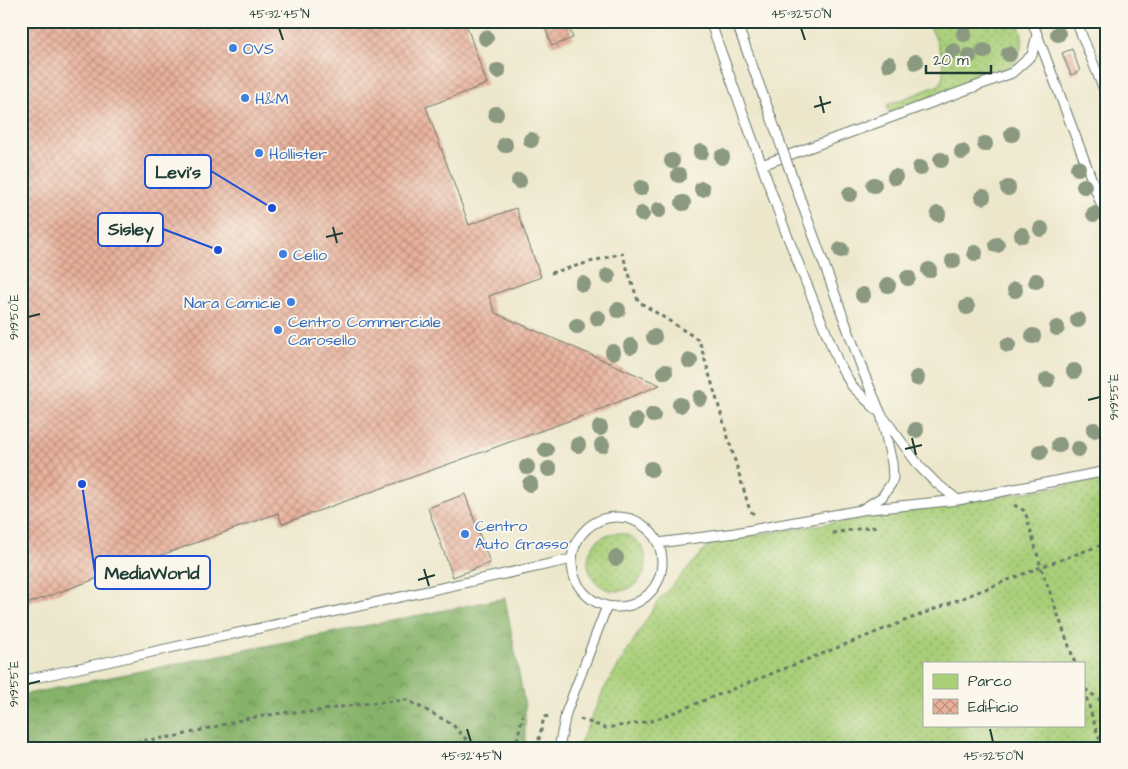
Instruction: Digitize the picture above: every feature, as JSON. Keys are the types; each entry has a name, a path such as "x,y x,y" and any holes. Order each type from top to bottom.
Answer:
{"lane":[{"path":"710,21 785,230 838,362 856,390 881,414 920,467 958,500"},
{"path":"736,21 864,374 881,414 892,463 893,478 882,496 861,510"},
{"path":"1032,21 1107,220"},
{"path":"1076,21 1107,97"},
{"path":"762,165 1012,73 1032,55 1037,34"},
{"path":"658,543 769,527 861,510 958,500 1107,471"},
{"path":"610,517 625,517 639,522 650,531 658,543 662,560 660,576 652,590 639,601 624,606 607,606 593,600 581,589 574,575 572,559 576,542 585,530 596,521 610,517"},
{"path":"21,680 572,559"},
{"path":"559,748 566,713 607,606"}],"path":[{"path":"552,273 622,253 638,301 699,340 750,511 769,527"},
{"path":"1013,504 1025,511 1041,567 1075,662"},
{"path":"832,533 879,525"},
{"path":"538,748 544,717 566,713 606,728 652,721 1041,567 1107,543"},
{"path":"1086,690 1107,705"},
{"path":"1086,696 1102,748"},
{"path":"88,748 178,736 249,718 407,700 452,724 474,748"},
{"path":"515,748 523,715"}],"green space":[{"path":"928,21 1017,21 1022,34 1021,49 1013,65 889,113 887,105 939,85 942,78 943,62 941,53"},
{"path":"1107,479 1107,748 578,748 604,689 658,601 712,542"},
{"path":"611,533 623,533 638,541 646,556 646,568 638,583 623,591 611,591 596,583 588,568 588,556 596,541"},
{"path":"505,598 525,706 525,748 21,748 21,695"}],"building":[{"name":"Centro Commerciale Carosello","path":"21,21 465,21 487,84 426,107 469,225 516,208 541,277 489,296 495,313 660,385 596,411 282,524 278,513 21,606"},
{"path":"547,21 567,21 573,38 552,46 543,23"},
{"path":"1072,49 1080,71 1071,75 1062,53"},
{"path":"465,494 490,563 453,577 428,508"}],"place":[{"name":"OVS","path":"233,48"},
{"name":"H&M","path":"245,98"},
{"name":"Hollister","path":"259,153"},
{"name":"Levi's","path":"272,208"},
{"name":"Sisley","path":"218,250"},
{"name":"Celio","path":"283,254"},
{"name":"Nara Camicie","path":"291,302"},
{"name":"Centro Commerciale Carosello","path":"278,330"},
{"name":"MediaWorld","path":"82,484"},
{"name":"Centro Auto Grasso","path":"465,534"}]}
